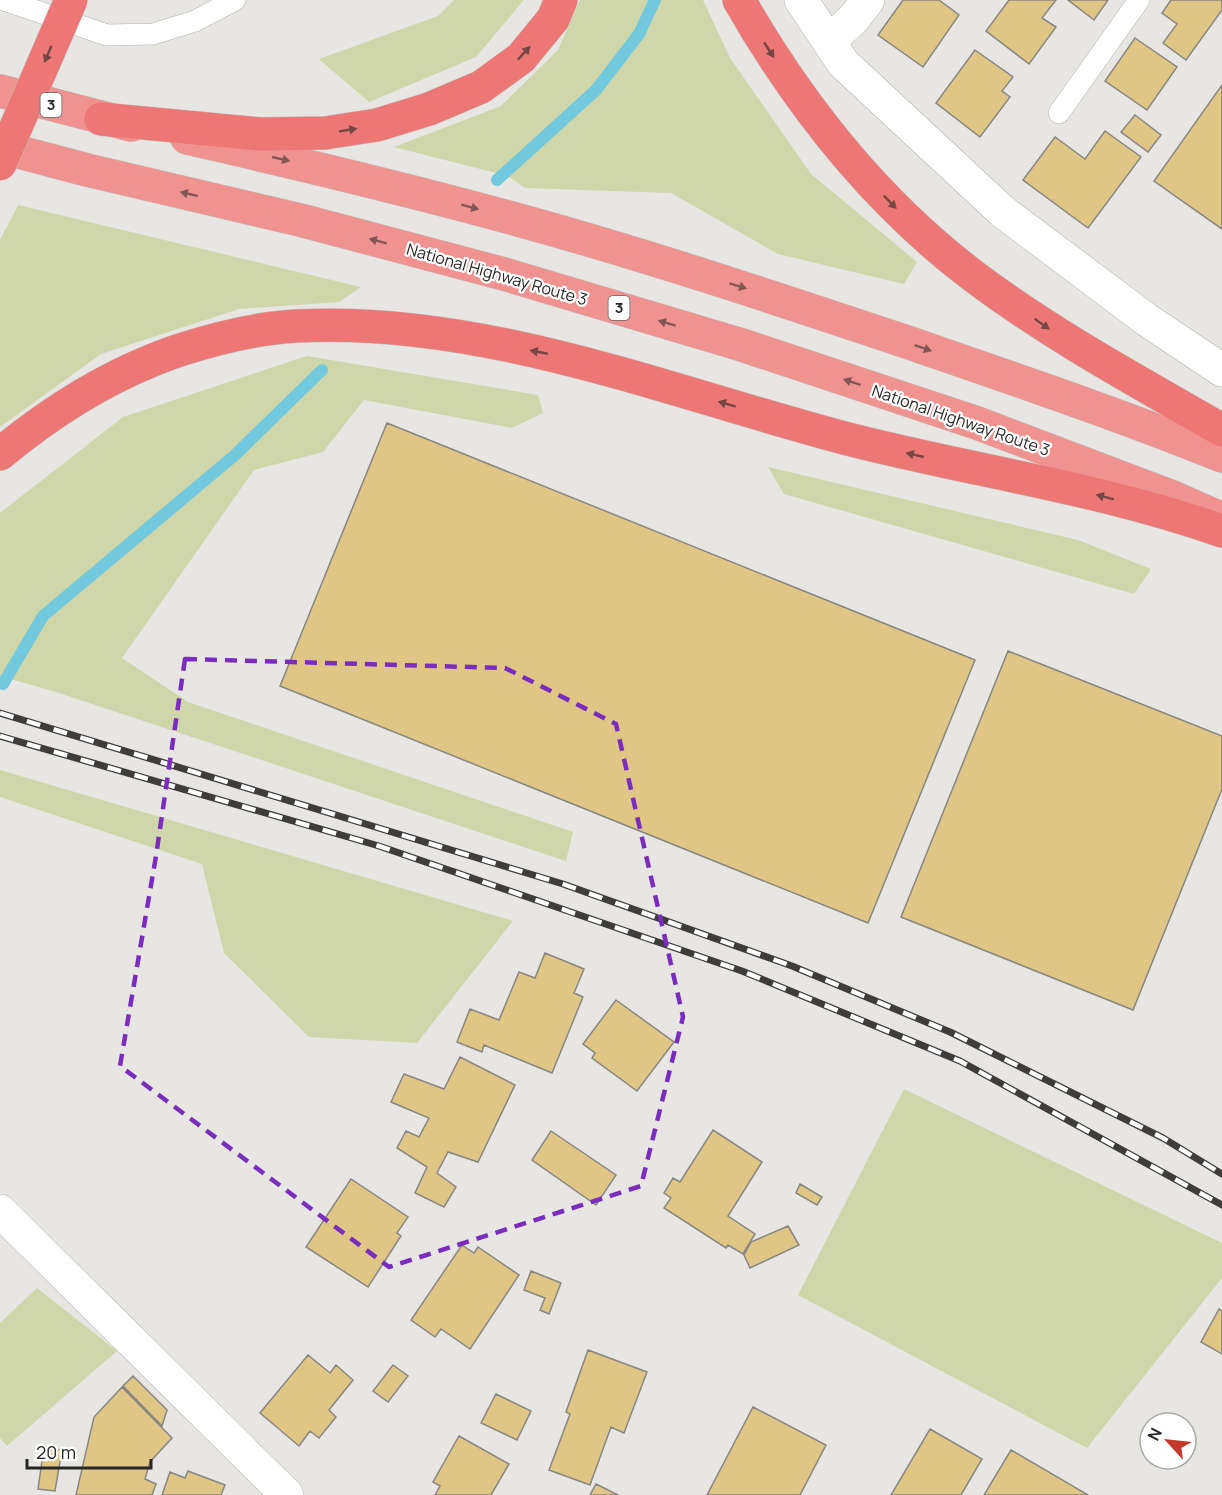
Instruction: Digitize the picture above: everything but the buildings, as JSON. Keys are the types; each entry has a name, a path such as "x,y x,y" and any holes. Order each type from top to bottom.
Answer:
{"highway":[{"path":"0,164 71,0"},
{"path":"101,118 260,134 325,133 377,125 429,109 481,87 521,57 553,19 561,0"},
{"path":"739,0 800,97 853,163 911,224 971,274 1060,336 1222,430"},
{"name":"3","path":"0,92 101,118 313,166 504,216 741,286 1161,431 1222,456"},
{"name":"National Highway Route 3","path":"0,147 300,220 504,274 731,342 977,423 1175,498 1222,519"},
{"path":"0,454 34,426 80,396 131,369 180,349 239,334 294,326 351,326 480,340 549,354 849,439 1076,489 1198,522 1222,531"}],"street":[{"path":"801,0 843,63 1002,211 1147,320 1222,370"},
{"path":"829,42 854,18 868,0"},
{"path":"0,1211 287,1495"}],"lane":[{"path":"4,0 107,34 153,34 195,21 235,0"},
{"path":"1059,113 1139,0"}],"highlighted area":[{"path":"185,659 505,668 616,724 683,1017 641,1186 389,1267 120,1066 156,856"}],"green space":[{"path":"454,0 524,0 476,57 369,102 319,59 438,16"},
{"path":"580,0 703,0 730,58 811,174 917,262 904,284 778,254 671,193 525,188 508,176 394,147 501,106 558,50"},
{"path":"18,205 361,287 339,302 239,309 101,354 0,427 0,240"},
{"path":"307,356 538,395 543,413 512,428 364,400 323,452 254,470 122,658 188,702 573,832 566,861 56,692 0,676 0,513 123,417"},
{"path":"768,467 1078,540 1151,569 1134,594 784,494"},
{"path":"0,770 513,921 417,1043 309,1037 224,953 202,864 0,797"},
{"path":"904,1089 1222,1243 1222,1278 1087,1448 798,1295"},
{"path":"37,1288 117,1351 7,1446 0,1438 0,1323"}],"waterway":[{"path":"497,180 596,90 639,34 655,0"},
{"path":"3,684 43,616 235,455 322,370"}],"railway":[{"path":"0,713 563,884 792,966 950,1032 1163,1138 1222,1174"},
{"path":"0,736 379,846 742,971 960,1061 1222,1205"}]}
